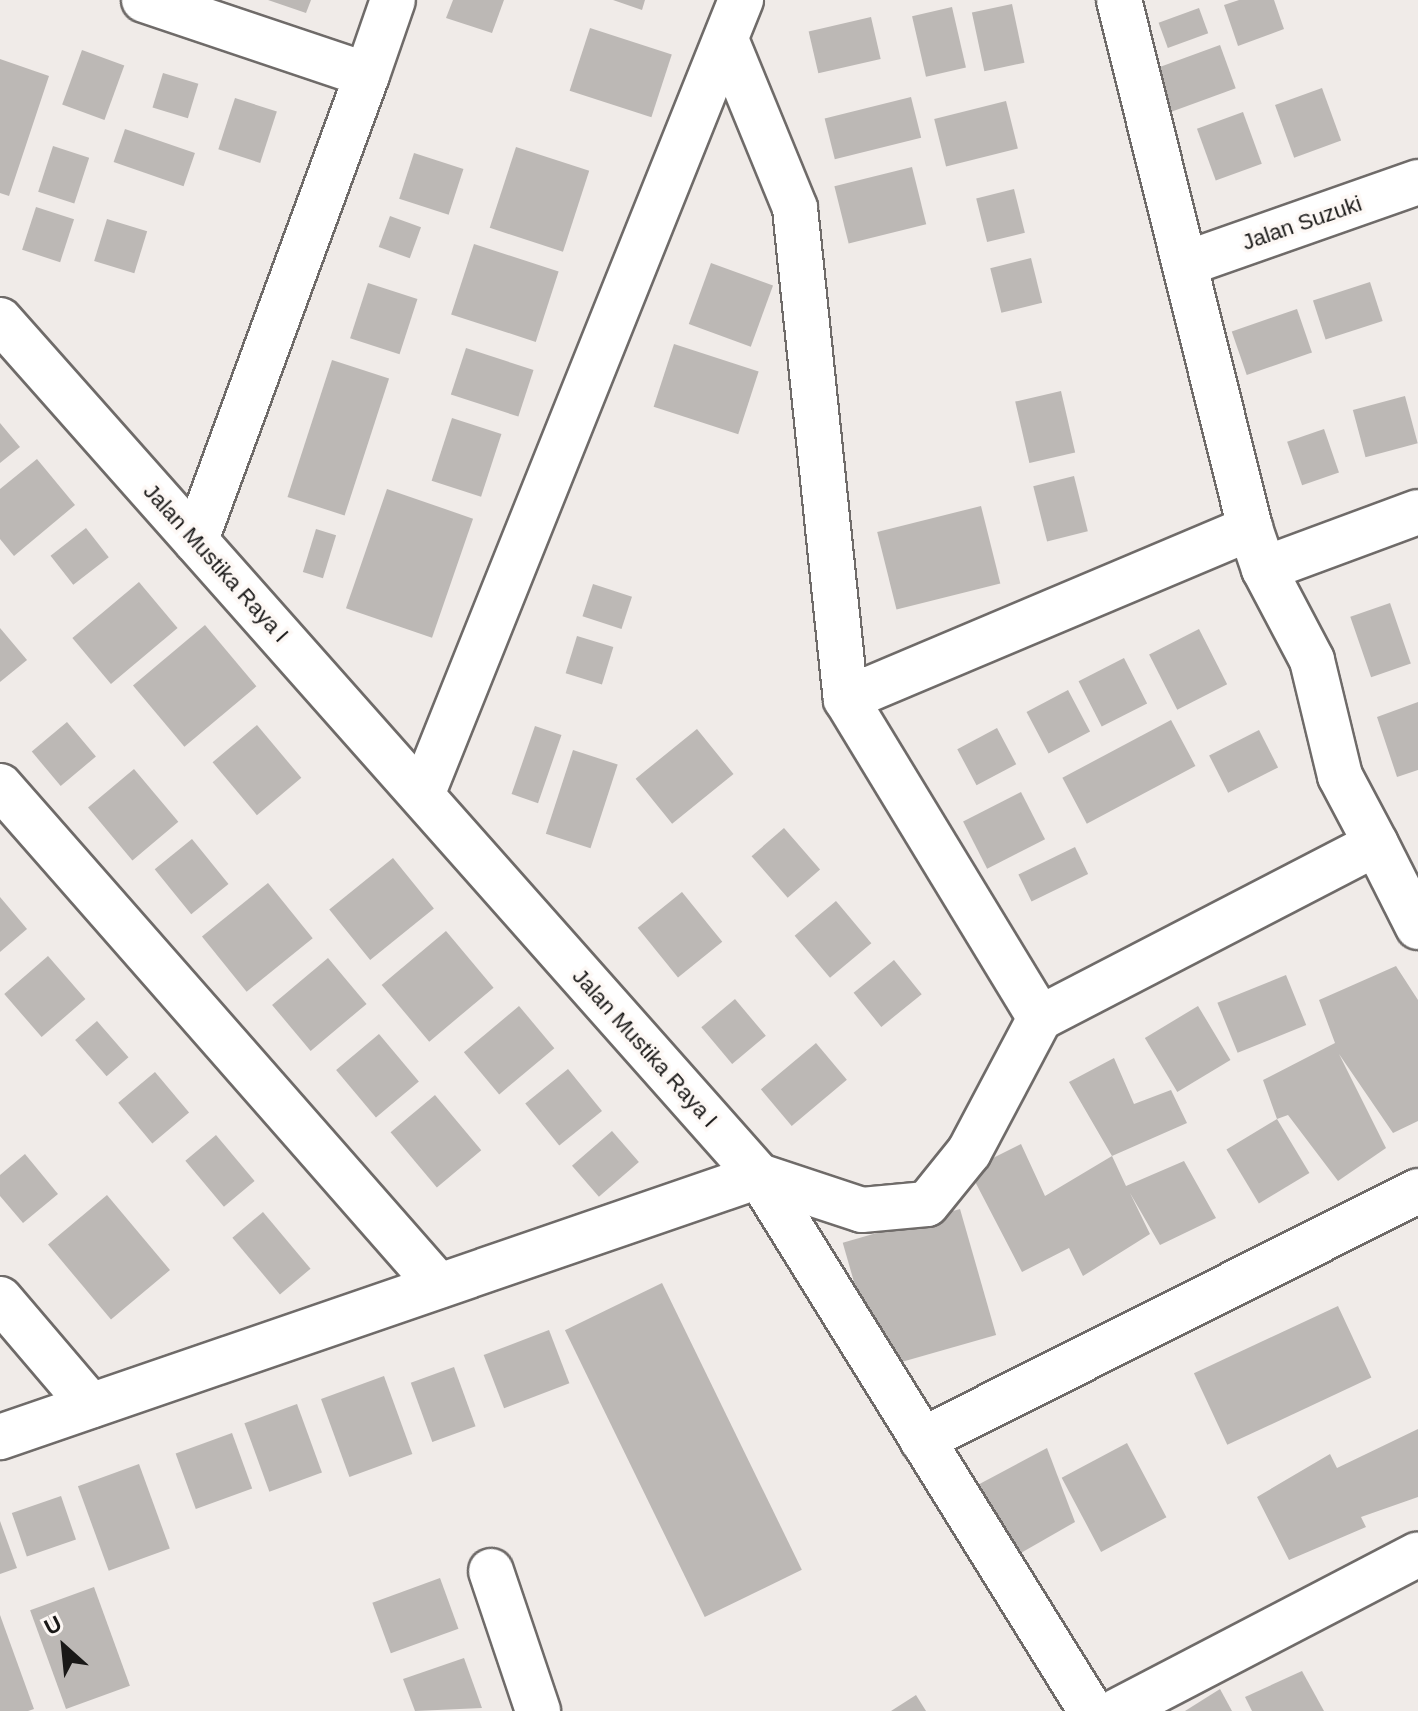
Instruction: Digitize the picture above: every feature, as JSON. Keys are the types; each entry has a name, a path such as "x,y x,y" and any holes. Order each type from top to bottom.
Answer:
{"street":[{"path":"144,0 367,75"},
{"path":"196,541 393,0"},
{"path":"422,795 727,42 741,0"},
{"path":"1119,0 1250,528 1264,569 1312,660 1340,776 1418,927"},
{"path":"727,42 795,208 846,699 1040,1018"},
{"name":"Jalan Suzuki","path":"1185,264 1418,182"},
{"name":"Jalan Mustika Raya I","path":"0,320 759,1176 1091,1711"},
{"path":"1264,569 1418,512"},
{"path":"846,699 1250,528"},
{"path":"0,786 439,1286"},
{"path":"0,1437 759,1176 862,1210 927,1204 969,1152 1040,1018 1376,844"},
{"path":"922,1440 1418,1191"},
{"path":"0,1299 91,1406"},
{"path":"1117,1711 1418,1554"},
{"path":"491,1571 538,1711"}],"building":[{"path":"268,0 311,0 306,13"},
{"path":"453,0 504,0 492,33 446,18"},
{"path":"613,0 645,0 642,10"},
{"path":"1239,0 1274,0 1284,29 1238,46 1224,5"},
{"path":"1012,4 1024,63 984,71 972,13"},
{"path":"952,7 966,67 926,77 912,16"},
{"path":"1199,8 1208,33 1168,48 1159,23"},
{"path":"871,17 881,59 818,73 809,31"},
{"path":"590,28 672,55 651,117 570,91"},
{"path":"1220,45 1236,88 1165,114 1150,71"},
{"path":"82,50 124,65 104,120 62,105"},
{"path":"0,59 49,76 9,196 0,193"},
{"path":"163,73 198,84 188,118 152,107"},
{"path":"1322,88 1341,141 1294,158 1275,105"},
{"path":"911,97 921,138 835,159 825,119"},
{"path":"235,98 277,112 260,163 218,149"},
{"path":"1006,101 1018,149 946,166 934,119"},
{"path":"1243,112 1262,164 1216,180 1197,129"},
{"path":"125,129 195,153 184,186 114,162"},
{"path":"53,146 89,158 74,203 38,192"},
{"path":"516,147 589,171 563,252 490,228"},
{"path":"414,153 463,169 449,215 399,199"},
{"path":"912,167 926,224 849,244 834,186"},
{"path":"1014,189 1025,233 987,242 976,198"},
{"path":"36,207 74,219 60,262 22,250"},
{"path":"390,216 421,227 410,258 379,247"},
{"path":"107,219 147,231 134,273 94,261"},
{"path":"474,244 559,272 536,342 451,314"},
{"path":"1031,258 1042,303 1001,313 990,268"},
{"path":"711,263 773,286 751,347 689,324"},
{"path":"1370,282 1383,321 1326,340 1313,301"},
{"path":"368,283 417,299 400,354 350,338"},
{"path":"1297,309 1312,352 1247,375 1232,331"},
{"path":"674,344 759,372 738,434 654,407"},
{"path":"466,348 534,370 518,417 451,395"},
{"path":"332,360 389,379 345,515 288,497"},
{"path":"1061,391 1075,452 1029,463 1015,402"},
{"path":"1405,396 1418,443 1366,457 1353,410"},
{"path":"452,418 501,434 481,497 432,481"},
{"path":"0,423 20,447 0,463"},
{"path":"1324,429 1339,472 1302,485 1287,442"},
{"path":"37,459 75,505 14,556 0,539 0,489"},
{"path":"1074,476 1088,531 1047,541 1033,486"},
{"path":"387,489 473,519 432,638 346,608"},
{"path":"981,506 1000,584 897,610 877,532"},
{"path":"86,528 109,557 73,585 51,556"},
{"path":"316,529 336,535 323,578 303,572"},
{"path":"139,582 178,628 111,684 72,638"},
{"path":"593,584 632,597 621,629 582,616"},
{"path":"1390,603 1411,664 1371,677 1350,617"},
{"path":"205,625 256,686 184,747 133,685"},
{"path":"0,628 27,660 0,682"},
{"path":"1199,629 1227,684 1177,710 1149,654"},
{"path":"577,636 613,647 602,684 566,673"},
{"path":"1124,658 1147,703 1102,727 1079,681"},
{"path":"1068,690 1090,731 1049,754 1027,712"},
{"path":"1418,702 1418,770 1397,777 1377,717"},
{"path":"1171,720 1195,766 1087,824 1062,778"},
{"path":"67,722 96,756 61,786 32,752"},
{"path":"257,725 301,778 257,815 213,762"},
{"path":"535,726 561,735 538,803 512,794"},
{"path":"997,728 1016,764 977,785 957,749"},
{"path":"697,729 734,774 672,824 636,779"},
{"path":"1259,730 1278,767 1228,793 1209,755"},
{"path":"573,750 618,765 591,848 546,834"},
{"path":"134,769 178,822 132,860 88,808"},
{"path":"1021,792 1045,839 987,869 963,822"},
{"path":"784,828 820,870 788,898 752,856"},
{"path":"192,839 229,884 191,914 155,869"},
{"path":"1075,847 1088,874 1032,902 1018,875"},
{"path":"393,858 434,909 370,960 329,910"},
{"path":"268,883 313,938 247,992 202,936"},
{"path":"682,892 722,942 678,978 638,928"},
{"path":"0,897 27,929 0,952"},
{"path":"836,901 871,943 830,978 795,936"},
{"path":"446,931 494,988 429,1042 382,985"},
{"path":"48,956 85,999 42,1037 4,994"},
{"path":"328,958 367,1004 311,1051 272,1005"},
{"path":"894,960 922,994 881,1027 854,993"},
{"path":"1396,966 1418,1000 1418,1121 1393,1133 1339,1054 1386,1148 1338,1181 1288,1115 1277,1119 1263,1080 1335,1043 1319,1000"},
{"path":"1286,975 1306,1025 1238,1053 1217,1003"},
{"path":"735,999 766,1036 732,1064 701,1027"},
{"path":"519,1006 554,1048 499,1094 464,1052"},
{"path":"1198,1006 1230,1060 1177,1092 1145,1038"},
{"path":"97,1021 128,1057 107,1076 75,1040"},
{"path":"379,1034 419,1081 376,1117 336,1070"},
{"path":"816,1043 847,1080 792,1126 761,1089"},
{"path":"1114,1058 1134,1104 1171,1090 1187,1123 1112,1156 1069,1082"},
{"path":"568,1069 602,1111 559,1146 525,1104"},
{"path":"155,1072 189,1113 152,1143 118,1103"},
{"path":"435,1095 481,1150 437,1187 391,1132"},
{"path":"1277,1119 1309,1173 1259,1203 1226,1149"},
{"path":"612,1131 639,1162 599,1197 572,1166"},
{"path":"216,1135 255,1181 224,1207 185,1161"},
{"path":"1021,1144 1045,1196 1112,1156 1126,1186 1184,1161 1216,1218 1160,1245 1130,1193 1150,1234 1083,1276 1069,1248 1022,1272 969,1170"},
{"path":"25,1154 58,1194 23,1223 0,1196 0,1175"},
{"path":"107,1195 170,1270 111,1320 48,1244"},
{"path":"960,1209 996,1335 879,1369 843,1243"},
{"path":"263,1212 311,1269 280,1294 232,1238"},
{"path":"662,1283 802,1570 705,1617 565,1330"},
{"path":"1338,1306 1371,1378 1227,1445 1194,1373"},
{"path":"549,1330 569,1383 504,1408 484,1355"},
{"path":"454,1367 476,1426 432,1442 411,1383"},
{"path":"384,1376 412,1454 349,1477 321,1399"},
{"path":"297,1404 322,1473 269,1492 244,1423"},
{"path":"1418,1429 1418,1497 1361,1517 1366,1527 1289,1560 1257,1497 1330,1454 1337,1468"},
{"path":"232,1433 252,1488 196,1509 176,1454"},
{"path":"1127,1443 1166,1517 1101,1552 1062,1478"},
{"path":"1047,1448 1075,1522 1000,1565 957,1496"},
{"path":"139,1464 170,1549 109,1571 78,1486"},
{"path":"61,1496 76,1539 27,1556 12,1513"},
{"path":"0,1521 17,1568 0,1574"},
{"path":"440,1578 458,1629 391,1653 372,1603"},
{"path":"94,1587 130,1686 66,1709 30,1610"},
{"path":"0,1615 34,1709 28,1711 0,1711"},
{"path":"464,1658 482,1708 415,1711 403,1679"},
{"path":"1302,1671 1324,1711 1252,1711 1245,1697"},
{"path":"1220,1689 1232,1711 1185,1711"},
{"path":"916,1695 926,1711 891,1711"}]}
